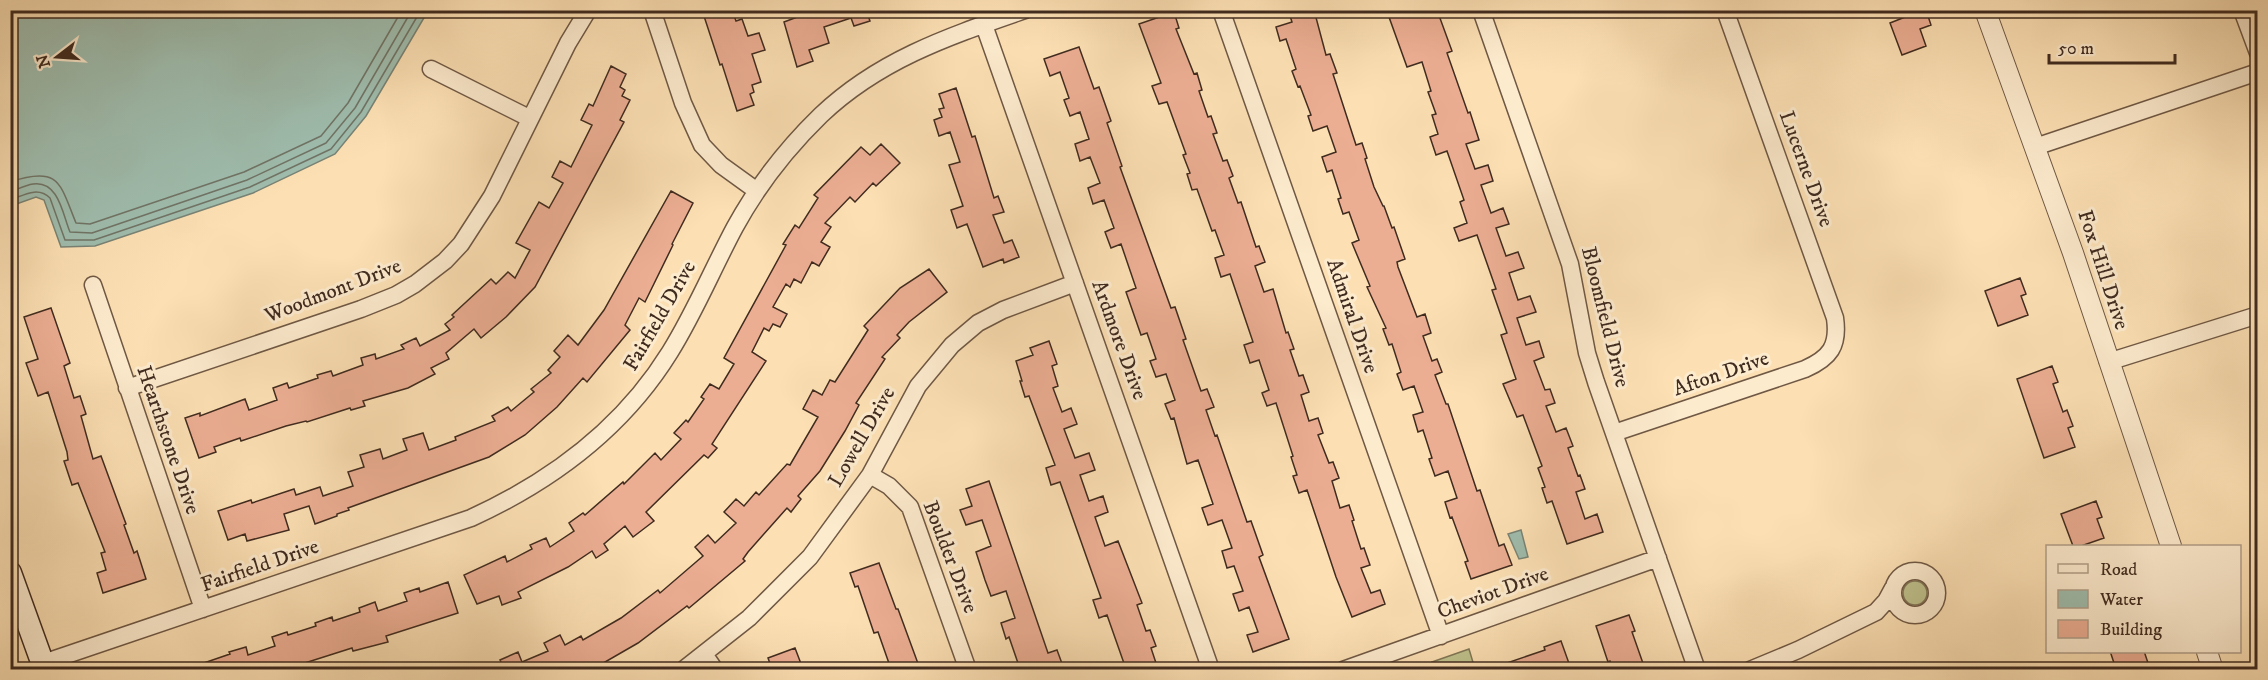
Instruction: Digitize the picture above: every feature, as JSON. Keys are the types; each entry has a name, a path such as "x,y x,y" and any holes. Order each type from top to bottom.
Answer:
{"main road":[{"path":"10,573 44,666"}],"street":[{"name":"Woodmont Drive","path":"127,388 361,309 396,295 445,261 461,244 492,196 529,118 588,10"},
{"path":"652,10 684,103 702,145 721,165 757,191"},
{"name":"Fairfield Drive","path":"44,666 471,518 526,491 576,456 632,404 670,352 736,225 757,191 800,136 846,93 900,59 928,44 1025,10"},
{"name":"Admiral Drive","path":"1221,10 1441,636"},
{"name":"Bloomfield Drive","path":"1481,10 1570,264 1587,353 1697,669"},
{"name":"Lucerne Drive","path":"1725,10 1835,318 1837,333 1834,345"},
{"name":"Fox Hill Drive","path":"1985,10 2073,253 2171,545"},
{"path":"2242,10 2258,53"},
{"name":"Ardmore Drive","path":"984,25 1211,669"},
{"path":"431,69 529,118"},
{"path":"2036,147 2258,72"},
{"name":"Lowell Drive","path":"683,669 749,618 810,557 870,475 914,393 935,363 952,345 978,324 1003,310 1075,284"},
{"name":"Hearthstone Drive","path":"93,285 203,609"},
{"path":"2108,362 2258,315"},
{"name":"Afton Drive","path":"1614,434 1805,369 1826,357 1834,345"},
{"name":"Boulder Drive","path":"870,475 889,486 910,507 968,669"},
{"name":"Cheviot Drive","path":"1343,669 1658,558"},
{"path":"1750,669 1788,655 1876,612 1886,601 1901,575 1907,572 1922,572 1933,581 1937,595 1932,608 1919,615 1876,612"},
{"path":"1893,588 1894,603 1904,613"},
{"path":"2208,653 2213,669"},
{"path":"704,654 715,669"}],"green space":[{"path":"1915,581 1924,584 1927,593 1924,602 1915,605 1906,602 1903,593 1906,584"},
{"path":"1469,649 1475,669 1435,669 1432,662"}],"water":[{"path":"14,10 428,11 366,116 335,154 253,193 95,246 61,247 44,200 36,197 11,206 10,12"},
{"path":"1521,530 1528,557 1519,559 1508,534"}],"building":[{"path":"702,10 732,10 736,21 742,19 748,36 759,33 765,50 752,54 761,82 752,85 754,92 750,94 754,105 737,111"},
{"path":"816,10 866,10 870,21 854,26 851,18 824,27 829,43 809,50 813,61 797,67 784,22"},
{"path":"1288,10 1314,10 1326,55 1330,54 1337,73 1333,74 1356,145 1362,143 1374,187 1392,228 1394,227 1405,259 1397,262 1398,267 1417,317 1425,314 1431,333 1423,336 1432,361 1437,359 1442,372 1435,375 1446,404 1448,404 1477,491 1480,490 1499,546 1504,544 1512,565 1471,579 1465,562 1468,561 1445,502 1457,498 1448,471 1435,476 1423,430 1418,432 1413,415 1423,412 1414,386 1403,390 1397,374 1401,372 1392,344 1389,345 1383,329 1386,328 1367,287 1370,286 1352,243 1359,240 1349,212 1343,214 1338,199 1341,198 1332,170 1327,172 1322,157 1336,152 1327,126 1313,131 1308,116 1311,115 1292,71 1296,69 1286,39 1280,41 1276,27 1292,22"},
{"path":"1389,10 1437,10 1452,51 1447,53 1479,140 1466,144 1475,169 1488,165 1493,181 1481,185 1491,213 1503,208 1509,224 1496,228 1506,256 1518,252 1524,268 1509,273 1518,300 1530,296 1536,312 1517,318 1526,345 1539,341 1544,357 1534,361 1545,390 1550,389 1555,403 1546,406 1556,432 1566,428 1573,446 1568,448 1585,489 1576,492 1585,519 1597,514 1603,532 1567,544 1552,501 1547,503 1542,488 1545,487 1538,468 1542,466 1523,415 1517,417 1503,384 1516,379 1501,335 1507,333 1492,290 1496,289 1477,235 1459,241 1454,228 1467,223 1460,202 1464,200 1447,151 1436,155 1430,137 1438,134 1432,115 1436,114 1428,92 1431,91 1422,62 1407,67 1389,17 1391,16"},
{"path":"1926,10 1931,25 1920,29 1926,46 1902,55 1890,23"},
{"path":"1174,12 1179,28 1176,29 1194,74 1197,73 1202,90 1199,91 1208,117 1211,116 1217,133 1213,134 1223,161 1227,160 1233,176 1229,178 1238,203 1241,202 1256,247 1259,246 1265,262 1255,266 1264,292 1273,289 1286,333 1288,332 1294,349 1290,350 1299,376 1303,375 1309,392 1301,395 1309,421 1318,418 1323,433 1318,435 1329,463 1333,462 1339,478 1332,481 1340,508 1349,505 1361,549 1364,548 1370,565 1361,568 1371,593 1380,590 1385,604 1352,617 1307,490 1299,493 1293,476 1297,475 1291,457 1293,456 1276,403 1267,406 1262,393 1269,390 1259,360 1250,363 1244,345 1253,342 1230,274 1221,277 1215,258 1224,255 1215,230 1212,231 1197,189 1192,190 1187,174 1190,173 1183,155 1186,154 1167,102 1159,104 1152,86 1161,83 1139,24"},
{"path":"1079,47 1094,89 1099,87 1111,121 1107,123 1122,166 1120,167 1171,308 1175,307 1186,339 1183,340 1201,391 1207,389 1214,407 1206,410 1247,522 1251,521 1263,555 1259,557 1289,639 1253,652 1247,635 1258,632 1249,607 1239,611 1233,594 1243,591 1234,566 1227,568 1222,551 1232,548 1222,520 1208,525 1202,508 1213,504 1198,460 1187,464 1174,418 1171,419 1165,404 1175,400 1166,374 1156,377 1150,361 1156,359 1147,333 1141,335 1126,292 1136,288 1121,244 1111,248 1105,232 1114,228 1104,200 1093,204 1088,188 1100,183 1090,157 1080,161 1075,144 1089,139 1080,112 1070,116 1064,100 1069,98 1060,72 1050,76 1044,59"},
{"path":"611,66 626,74 620,87 625,90 622,96 630,100 620,120 624,122 535,287 506,317 481,338 474,329 446,353 449,359 431,368 435,374 408,388 363,401 365,406 286,426 241,441 240,438 214,447 216,452 199,458 185,418 200,413 200,416 245,399 249,410 277,400 273,388 287,383 289,388 331,371 333,376 363,365 361,358 375,354 376,359 404,349 401,345 416,338 420,346 450,330 445,324 454,317 452,315 491,279 496,284 508,272 515,278 530,250 516,243 539,202 549,208 563,183 552,177 560,161 571,167 592,125 581,120 589,104 593,106"},
{"path":"956,88 972,137 975,136 994,198 998,196 1004,212 993,215 1004,243 1012,240 1019,257 1004,263 1003,259 983,267 967,224 957,228 951,210 963,206 949,165 960,162 950,132 939,136 934,120 942,117 939,109 944,108 939,94"},
{"path":"881,144 900,163 876,186 873,183 855,202 850,197 825,223 831,227 821,242 830,247 819,266 812,262 801,283 794,279 790,287 786,284 773,307 787,314 780,327 773,324 769,331 764,328 752,352 766,361 712,444 717,448 708,458 704,455 646,512 654,521 633,537 625,526 604,544 608,550 596,558 592,551 568,567 518,592 521,598 502,605 499,596 477,604 464,575 505,556 507,562 532,549 530,545 546,538 550,547 574,531 569,523 583,513 585,515 623,482 624,484 655,453 661,460 681,439 674,433 686,420 688,422 704,399 701,397 710,384 719,389 734,364 724,358 786,245 783,244 795,225 799,228 818,198 814,195 861,147 870,155"},
{"path":"671,191 693,203 645,302 639,298 625,325 630,330 587,382 583,378 557,407 525,435 489,457 348,508 349,510 337,516 315,524 309,506 284,514 289,530 247,541 245,534 228,540 218,511 294,489 296,495 320,487 323,496 353,486 348,472 364,467 360,455 380,449 383,459 407,450 403,439 423,433 429,450 495,421 492,416 508,407 511,411 534,392 531,389 551,373 548,370 560,357 554,351 568,335 578,345 604,310"},
{"path":"929,269 947,292 909,322 897,335 900,338 882,357 885,359 856,403 859,405 820,471 798,496 801,499 791,512 787,508 748,552 743,559 745,561 689,608 687,606 638,643 593,669 504,669 500,660 518,652 522,662 548,651 544,643 560,635 565,645 581,636 583,640 621,618 658,590 660,593 703,556 695,547 708,535 715,543 736,523 724,512 736,499 744,506 756,492 759,495 787,464 790,465 818,417 803,409 813,390 822,395 830,380 835,382 868,330 864,326 900,288"},
{"path":"2020,278 2026,294 2021,296 2028,315 1998,326 1985,291"},
{"path":"51,308 70,363 64,366 74,398 80,396 86,414 81,416 93,459 101,456 134,553 137,551 146,579 103,593 97,573 106,570 101,553 105,552 78,483 72,485 64,461 68,460 67,452 48,392 38,396 26,363 38,359 24,317"},
{"path":"1049,341 1057,364 1052,366 1058,386 1053,388 1062,412 1071,408 1077,424 1064,429 1075,458 1089,453 1095,470 1080,475 1089,501 1103,496 1108,512 1095,517 1105,546 1118,541 1142,603 1137,605 1146,631 1150,630 1156,646 1151,648 1158,669 1126,669 1107,615 1099,618 1093,600 1101,598 1060,482 1051,485 1046,468 1055,465 1029,396 1025,397 1016,361 1033,355 1030,348"},
{"path":"2052,366 2058,382 2053,384 2063,412 2067,410 2073,426 2068,428 2075,447 2044,458 2017,379"},
{"path":"989,481 1048,653 1057,650 1064,669 1020,669 1009,637 1006,639 1001,623 1015,618 1006,591 991,596 985,580 976,552 991,546 982,520 966,525 960,510 972,506 966,489"},
{"path":"2096,501 2102,517 2097,519 2104,538 2084,545 2073,545 2061,514"},
{"path":"879,563 920,669 891,669 878,632 874,633 858,586 855,587 850,573"},
{"path":"448,582 458,613 386,636 388,642 353,651 352,648 286,669 192,669 192,667 246,647 248,655 275,646 272,637 287,632 288,635 316,626 315,623 332,617 333,621 360,612 359,608 375,602 378,611 407,601 404,593 419,588 420,592"},
{"path":"1629,615 1635,631 1632,632 1645,669 1613,669 1610,661 1608,662 1596,626"},
{"path":"1561,641 1571,669 1495,669 1495,667 1545,650 1544,647"},
{"path":"795,648 803,669 772,669 768,658"},
{"path":"2111,653 2145,653 2150,669 2116,669"}]}
